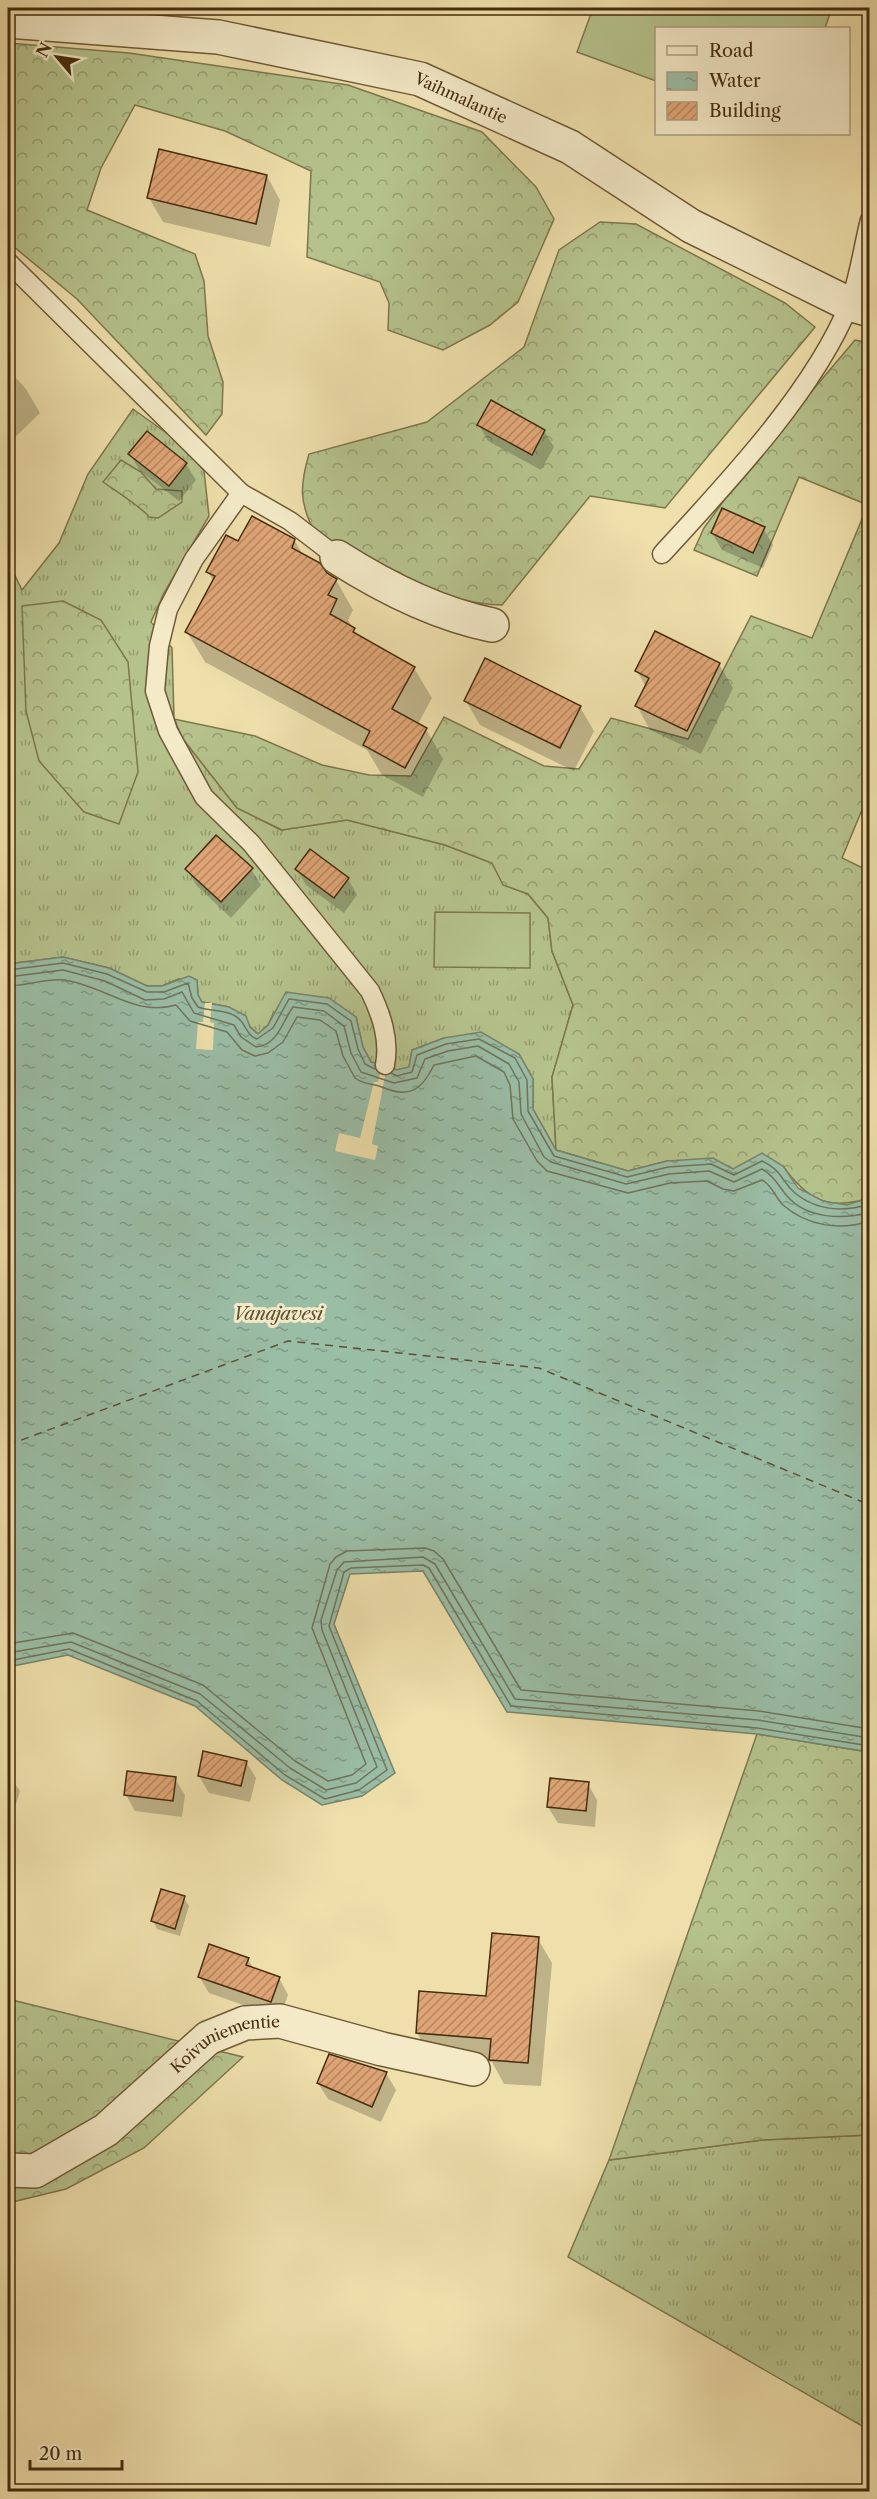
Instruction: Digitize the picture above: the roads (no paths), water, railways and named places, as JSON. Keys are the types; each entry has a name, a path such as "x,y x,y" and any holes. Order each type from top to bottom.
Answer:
{"street":[{"name":"Vaihmalantie","path":"8,21 218,37 420,79 570,147 691,226 859,307"},
{"path":"337,557 408,596 457,616 492,625"},
{"name":"Koivuniementie","path":"8,2170 34,2171 106,2130 208,2038 245,2023 280,2021 382,2049 473,2069"}],"lane":[{"path":"662,554 758,445 859,307 870,220"},
{"path":"8,262 241,493 290,520 337,557"},
{"path":"241,493 194,559 168,609 159,646 155,691 168,731 204,797 251,843 370,991 381,1015 387,1053 385,1065"}],"water":[{"name":"Vanajavesi","path":"63,957 109,968 147,986 162,986 189,976 197,980 198,995 202,1002 229,1007 246,1016 250,1027 258,1034 268,1025 286,992 329,998 356,1017 363,1047 371,1062 391,1066 396,1070 409,1067 412,1050 444,1038 481,1032 519,1054 533,1079 533,1109 556,1150 628,1171 667,1161 713,1158 733,1169 762,1153 783,1166 798,1188 823,1201 847,1205 869,1198 869,1752 757,1734 507,1712 423,1571 350,1574 334,1624 395,1773 362,1796 322,1805 282,1780 195,1706 68,1655 8,1667 8,964"}]}
